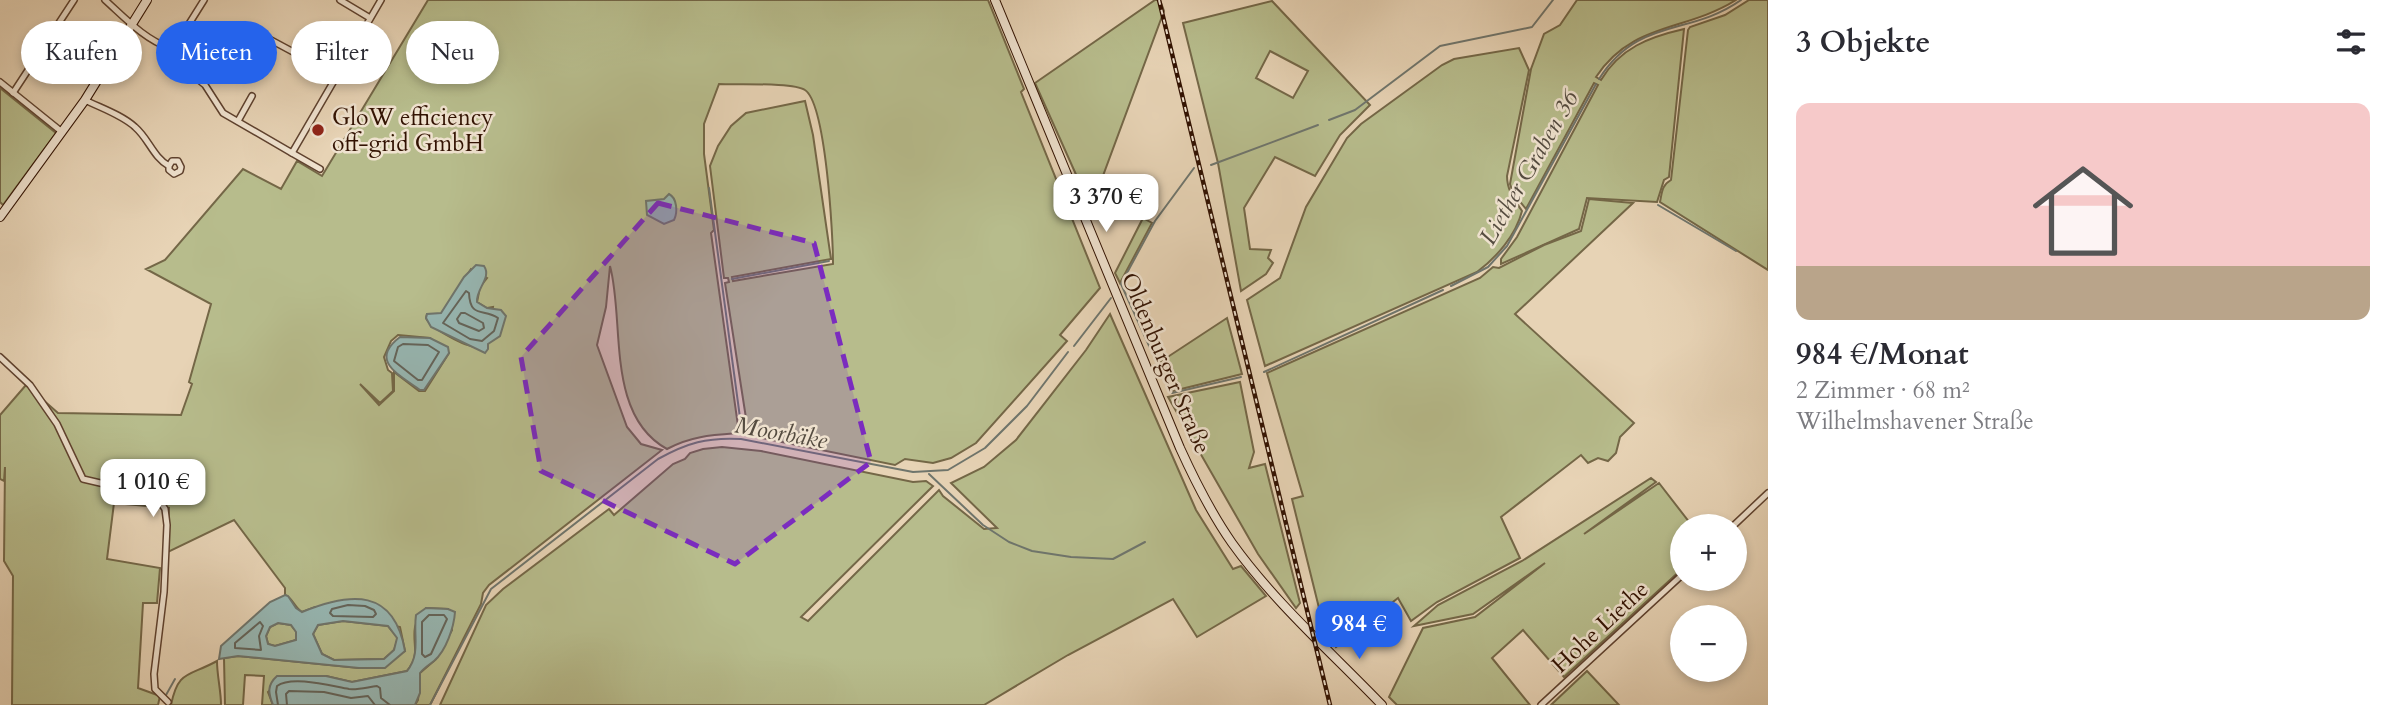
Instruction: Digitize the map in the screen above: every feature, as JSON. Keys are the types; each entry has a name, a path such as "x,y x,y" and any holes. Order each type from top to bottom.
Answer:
{"street":[{"path":"13,93 74,0"},
{"path":"105,0 129,21"},
{"path":"135,21 147,0"},
{"path":"191,21 204,0"},
{"path":"340,0 370,18"},
{"path":"368,21 381,0"},
{"name":"Oldenburger Straße","path":"995,0 1194,478 1223,530 1273,594 1382,705"},
{"path":"0,82 62,132"},
{"path":"0,217 95,84"},
{"path":"204,84 223,113 320,169"},
{"path":"292,153 333,84"},
{"path":"238,121 252,96"},
{"path":"85,100 134,125 145,137 159,161 169,166"},
{"path":"0,357 30,385 57,424 83,479 156,496 165,509 167,525 164,592 154,674 155,689 168,702"},
{"path":"1746,514 1768,493"},
{"name":"Hohe Liethe","path":"1541,705 1670,586"}],"highlighted area":[{"path":"658,203 814,243 871,462 735,564 541,471 521,357"}],"green space":[{"path":"428,0 988,0 1024,89 1021,92 1100,288 1060,335 1067,341 976,443 951,458 933,463 905,459 895,465 762,438 748,431 725,283 729,282 728,278 724,278 710,166 718,146 731,126 746,113 805,101 813,135 831,259 732,277 733,281 833,264 830,200 818,119 812,100 805,90 778,85 719,84 704,124 704,154 714,230 711,233 739,433 693,439 667,449 647,434 634,414 626,391 610,266 606,307 597,345 627,427 641,444 662,450 489,585 430,705 415,705 418,700 420,673 436,659 452,630 448,609 426,608 420,617 414,633 414,659 407,671 352,682 326,676 286,676 268,692 273,705 262,705 264,676 245,675 243,705 225,705 224,658 238,656 359,668 405,651 400,627 315,607 302,612 285,595 285,588 234,520 168,552 169,508 114,503 107,559 160,568 157,603 143,603 138,688 160,696 158,705 12,705 13,576 4,561 5,467 4,481 0,479 0,415 26,385 58,413 181,415 192,384 189,382 211,304 146,269 165,260 243,169 281,189 297,161 322,176 377,84 392,84 392,60 406,37 406,84 499,84 499,21 415,21","holes":["471,269 487,278 480,287 477,302 487,308 493,307 488,344 478,347 465,344 434,327 426,318 427,314 441,314","398,335 430,338 449,353 425,391 419,391 394,372 394,391 379,405 360,384 380,403 393,391 392,373 388,370 384,357 391,341"]},
{"path":"1155,0 1160,0 1164,11 1091,208 1035,83"},
{"path":"1577,0 1736,0 1626,46 1610,59 1596,77 1601,80 1626,52 1647,40 1684,29 1669,177 1664,180 1657,202 1587,198 1579,229 1501,264 1501,259 1517,237 1598,85 1594,83 1526,209 1513,193 1510,184 1531,69 1544,34 1560,25"},
{"path":"1749,0 1768,0 1768,270 1660,202 1664,187 1671,180 1688,30 1725,15"},
{"path":"1272,1 1370,105 1340,135 1315,176 1275,157 1244,208 1250,249 1271,250 1268,258 1273,263 1266,274 1241,291 1218,163 1183,23","holes":["1270,51 1308,71 1293,98 1256,78"]},
{"path":"1519,48 1529,70 1507,181 1522,211 1505,245 1477,272 1265,366 1247,300 1280,278 1306,207 1347,138 1361,124 1442,65 1454,59"},
{"path":"0,88 56,133 3,205 0,202"},
{"path":"1589,199 1633,203 1515,314 1634,423 1620,437 1616,453 1608,461 1598,458 1588,463 1581,455 1501,517 1520,558 1437,602 1411,621 1398,598 1336,647 1324,628 1292,499 1303,496 1267,373 1480,278 1493,267 1499,268 1544,245 1581,231"},
{"path":"1143,218 1152,223 1120,283 1115,273"},
{"path":"1110,314 1196,510 1233,569 1241,566 1266,596 1197,637 1173,599 1068,655 984,705 440,705 486,605 503,589 609,509 614,515 673,464 685,459 690,453 722,447 761,451 913,482 926,481 933,486 801,617 808,621 939,490 984,529 997,528 951,483 984,467 1016,440 1086,350"},
{"path":"1227,318 1242,374 1173,391 1160,362"},
{"path":"1240,382 1254,452 1249,468 1265,464 1300,603 1296,608 1258,554 1168,397"},
{"path":"1651,478 1656,482 1584,534 1659,483 1683,514 1670,514 1670,580 1564,677 1523,630 1492,658 1530,705 1397,705 1389,697 1423,628 1475,617 1545,563 1473,614 1414,626 1438,605 1522,561"},
{"path":"343,621 388,626 398,638 394,650 384,659 334,660 322,654 313,634 318,625"},
{"path":"278,623 291,625 296,631 296,640 275,646 268,644 266,636 270,627"},
{"path":"217,661 221,705 171,705 181,680"},
{"path":"1587,671 1619,705 1551,705 1553,703"}],"water":[{"path":"669,194 676,206 674,220 664,224 647,215 646,201 664,199"},
{"path":"476,265 484,266 486,270 477,302 487,308 501,310 506,316 500,336 488,344 485,353 431,327 426,318 427,314 441,313 464,277"},
{"path":"400,337 430,338 448,347 449,353 424,390 396,373 387,360 387,353"},
{"path":"285,595 302,612 337,601 368,600 391,616 399,630 405,651 385,668 359,668 238,656 219,659 221,646 270,602","holes":["343,621 388,626 397,638 394,650 384,659 334,660 322,654 313,634 318,625","278,623 291,625 296,632 296,640 275,646 268,644 266,636 270,627"]},
{"path":"426,608 455,612 446,645 420,673 420,693 415,705 273,705 269,689 277,676 326,676 352,682 407,671 414,658 416,615"}],"waterway":[{"path":"1329,120 1355,110 1440,46 1532,27 1553,0"},
{"name":"Liether Graben 36","path":"1599,79 1614,59 1631,45 1648,36 1722,11 1741,0"},
{"name":"Liether Graben 36","path":"1451,286 1488,267 1507,246 1596,84"},
{"path":"1211,165 1318,125"},
{"name":"Moorbäke","path":"1151,350 1121,284 1155,221 1194,168"},
{"path":"709,188 741,425"},
{"path":"1658,205 1736,251"},
{"path":"732,279 829,261"},
{"path":"1264,372 1443,290"},
{"name":"Moorbäke","path":"1074,346 1111,298"},
{"name":"Moorbäke","path":"430,705 491,589 658,459 698,442 741,439 913,472 948,470 985,448 1027,406 1068,352"},
{"path":"1155,359 1172,393 1241,377"},
{"path":"929,474 983,525 1009,542 1032,551 1071,557 1113,559 1145,542"},
{"path":"166,695 175,679"}],"railway":[{"path":"1159,0 1330,705"}],"place":[{"name":"GloW efficiency off-grid GmbH","path":"318,130"}]}
